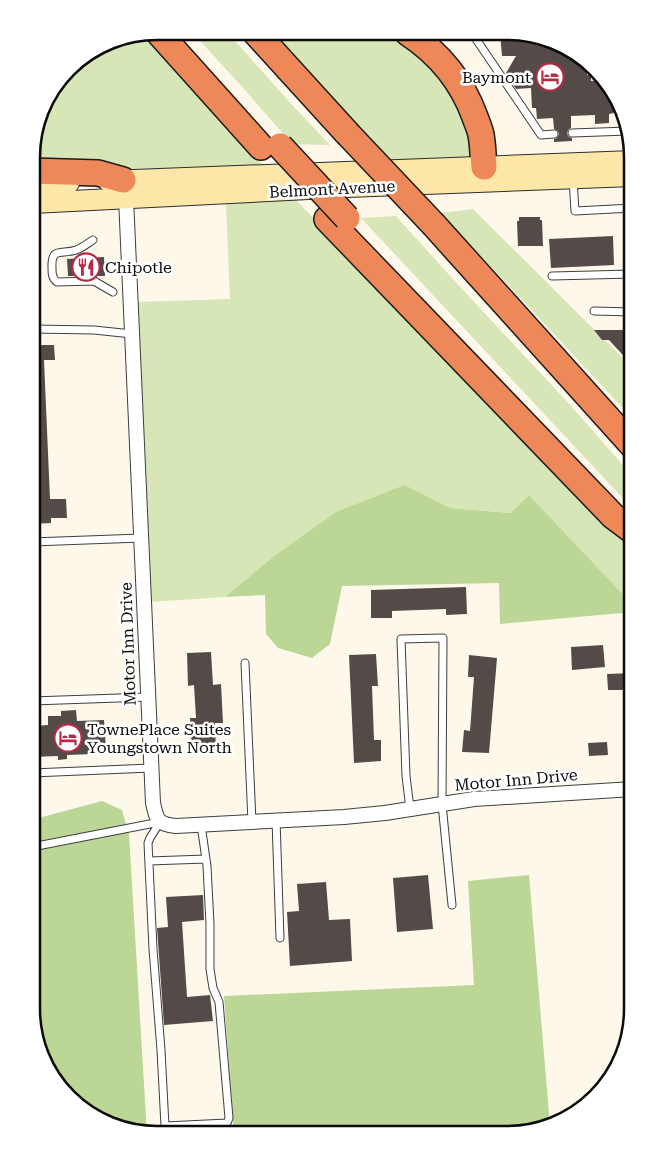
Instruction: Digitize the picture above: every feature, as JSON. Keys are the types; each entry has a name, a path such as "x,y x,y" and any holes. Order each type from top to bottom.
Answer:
{"highway":[{"path":"166,40 270,146 614,516 624,524"},
{"path":"187,40 270,146"},
{"path":"262,40 434,225 624,436"},
{"path":"418,40 436,55 458,82 471,106 481,136 484,175"},
{"path":"40,171 98,173 124,189"},
{"path":"337,218 624,513"}],"main road":[{"name":"Belmont Avenue","path":"40,184 124,189 624,171"},
{"name":"Belmont Avenue","path":"484,175 573,179 624,172"},
{"name":"Belmont Avenue","path":"40,202 124,189"}],"street":[{"name":"Motor Inn Drive","path":"124,189 152,803 156,818 165,825 176,826 344,817 474,799 624,790"}],"lane":[{"path":"477,40 541,135 554,134"},
{"path":"572,133 621,131"},
{"path":"573,179 575,211 624,208"},
{"path":"93,240 75,251 60,252 52,257 52,276 57,282 94,281 114,292"},
{"path":"552,276 624,274"},
{"path":"594,311 624,312"},
{"path":"40,329 94,330 132,334"},
{"path":"40,542 141,538"},
{"path":"410,809 406,776 401,639 443,638 442,804 452,905"},
{"path":"245,663 252,822"},
{"path":"40,701 148,697"},
{"path":"40,773 151,768"},
{"path":"276,820 280,938"},
{"path":"40,845 160,822"},
{"path":"160,822 148,843 165,1126 227,1123 229,1118 219,1002 213,988 210,969 210,924 206,859 201,825"},
{"path":"149,861 206,859"}],"green space":[{"path":"154,40 241,143 266,168 181,172 40,166 41,142 52,105 74,74 98,56 119,46"},
{"path":"199,40 234,40 330,145 292,144"},
{"path":"281,40 407,41 455,93 473,151 468,159 393,162 355,123"},
{"path":"295,199 624,543 624,595 529,495 512,513 450,508 405,485 273,557 225,597 150,602 137,302 230,299 226,202"},
{"path":"473,209 624,359 624,409 441,213"},
{"path":"396,216 572,407 624,467 624,499 361,218"},
{"path":"405,485 450,508 511,513 529,495 624,595 624,613 500,624 499,583 342,586 330,644 312,658 278,648 266,634 265,595 225,597 273,557 336,512"},
{"path":"102,801 122,810 129,834 146,1125 119,1120 105,1114 80,1097 60,1074 46,1047 42,1032 40,1009 40,818"},
{"path":"529,875 549,1118 522,1125 507,1126 234,1126 224,996 474,985 468,881"}],"building":[{"name":"Baymont","path":"501,40 507,40 530,42 545,46 572,60 587,72 587,75 591,76 591,81 595,81 612,105 614,113 609,114 609,123 595,124 595,115 571,116 571,128 567,134 572,138 572,141 554,142 554,139 559,134 554,129 553,118 537,119 536,108 532,108 531,88 516,89 506,73 516,56 502,56"},
{"path":"519,217 540,217 540,220 542,220 543,246 518,246 517,221 519,221"},
{"path":"613,236 614,265 551,268 549,239"},
{"name":"Chipotle","path":"104,257 105,276 68,276 67,259"},
{"path":"594,330 624,330 624,356 609,340 602,340"},
{"path":"40,345 54,345 55,360 44,360 50,499 66,499 67,518 51,518 51,523 40,524"},
{"path":"466,587 467,614 446,615 446,609 392,611 392,618 371,618 371,590"},
{"path":"603,645 605,667 572,670 571,647"},
{"path":"211,652 213,685 221,684 223,723 215,723 216,751 192,752 190,718 196,718 194,685 188,686 187,653"},
{"path":"376,654 378,686 372,686 374,740 381,740 381,761 354,763 349,655"},
{"path":"469,655 497,658 489,753 462,752 464,730 470,731 474,677 468,677"},
{"path":"624,673 624,690 608,690 607,674"},
{"name":"TownePlace Suites Youngstown North","path":"76,710 77,721 104,720 106,750 93,751 93,754 67,755 67,759 58,760 58,756 40,757 40,726 48,725 48,716 61,716 61,711"},
{"path":"607,742 608,755 589,756 588,743"},
{"path":"428,875 433,929 397,932 393,878"},
{"path":"326,882 329,920 350,919 352,961 290,966 287,912 299,911 297,884"},
{"path":"203,895 204,920 182,922 187,997 210,995 213,1021 164,1025 157,928 168,927 166,897"}],"place":[{"name":"Baymont","path":"550,77"},
{"name":"Chipotle","path":"86,267"},
{"name":"TownePlace Suites Youngstown North","path":"68,738"}]}
